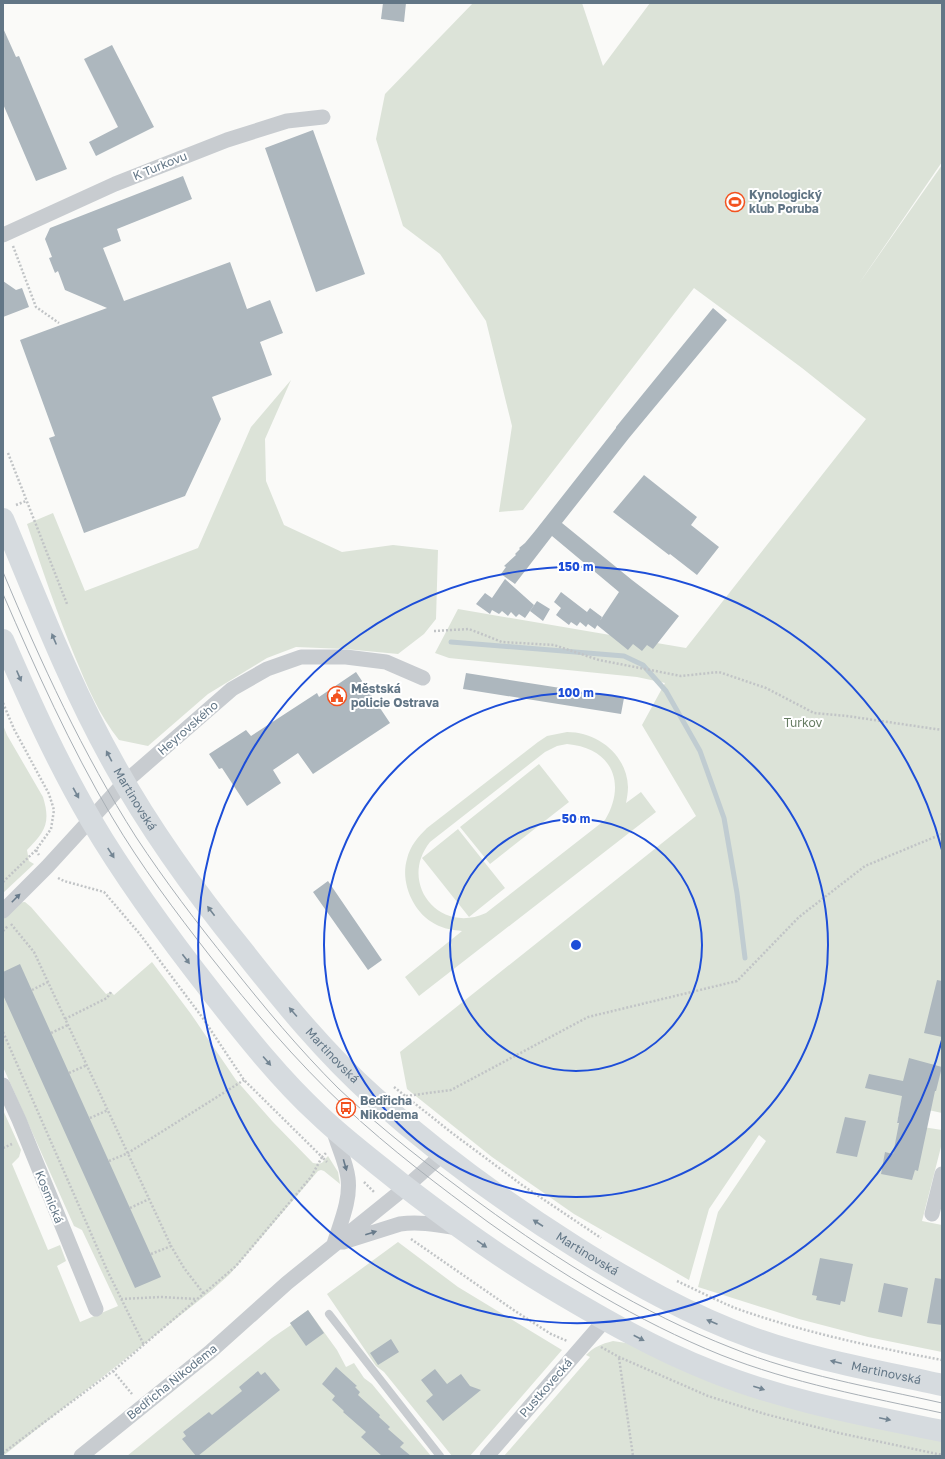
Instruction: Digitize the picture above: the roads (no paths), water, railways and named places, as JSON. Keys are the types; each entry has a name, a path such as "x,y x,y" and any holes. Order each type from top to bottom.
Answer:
{"street":[{"name":"K Turkovu","path":"6,234 115,184 226,140 287,121 323,117"},
{"name":"Martinovská","path":"3,519 83,704 124,783 157,835 196,891 288,1006 338,1063 396,1116 443,1154 511,1205 639,1286 687,1311 752,1338 856,1366 942,1385"},
{"path":"3,640 46,737 91,820 143,900 230,1016 282,1077 334,1134 348,1178 348,1196 334,1244"},
{"name":"Heyrovského","path":"7,917 29,885 124,783 232,689 267,669 301,657 346,657 386,662 423,678"},
{"name":"Kosmická","path":"3,1085 19,1120 96,1308"},
{"path":"334,1134 340,1136 460,1229 503,1259 605,1320 668,1352 710,1371 806,1401 942,1431"},
{"name":"Bedřicha Nikodema","path":"81,1456 210,1352 268,1300 334,1244 406,1187 443,1154"},
{"path":"932,1214 942,1174"},
{"name":"Bedřicha Nikodema","path":"334,1244 400,1224 418,1223 460,1229"},
{"name":"Pustkovecká","path":"487,1456 605,1320"}],"lane":[{"path":"329,1314 440,1456"}],"waterway":[{"path":"451,642 624,656 643,665 666,691 700,751 724,818 737,893 745,958"}],"tram line":[{"path":"3,572 32,640 64,708 98,773 136,837 182,902 282,1028 309,1058 355,1104 426,1163 540,1246 602,1284 666,1319 732,1348 783,1366 836,1380 942,1403"},
{"path":"3,594 41,679 82,763 112,817 147,871 210,956 258,1015 309,1071 362,1123 433,1181 488,1222 543,1260 600,1295 659,1327 721,1355 775,1374 858,1395 942,1413"}],"place":[{"name":"Kynologický klub Poruba","path":"735,202"},
{"name":"Městská policie Ostrava","path":"337,696"},
{"name":"Bedřicha Nikodema","path":"346,1108"}],"park label":[{"name":"Turkov","path":"803,723"}]}
